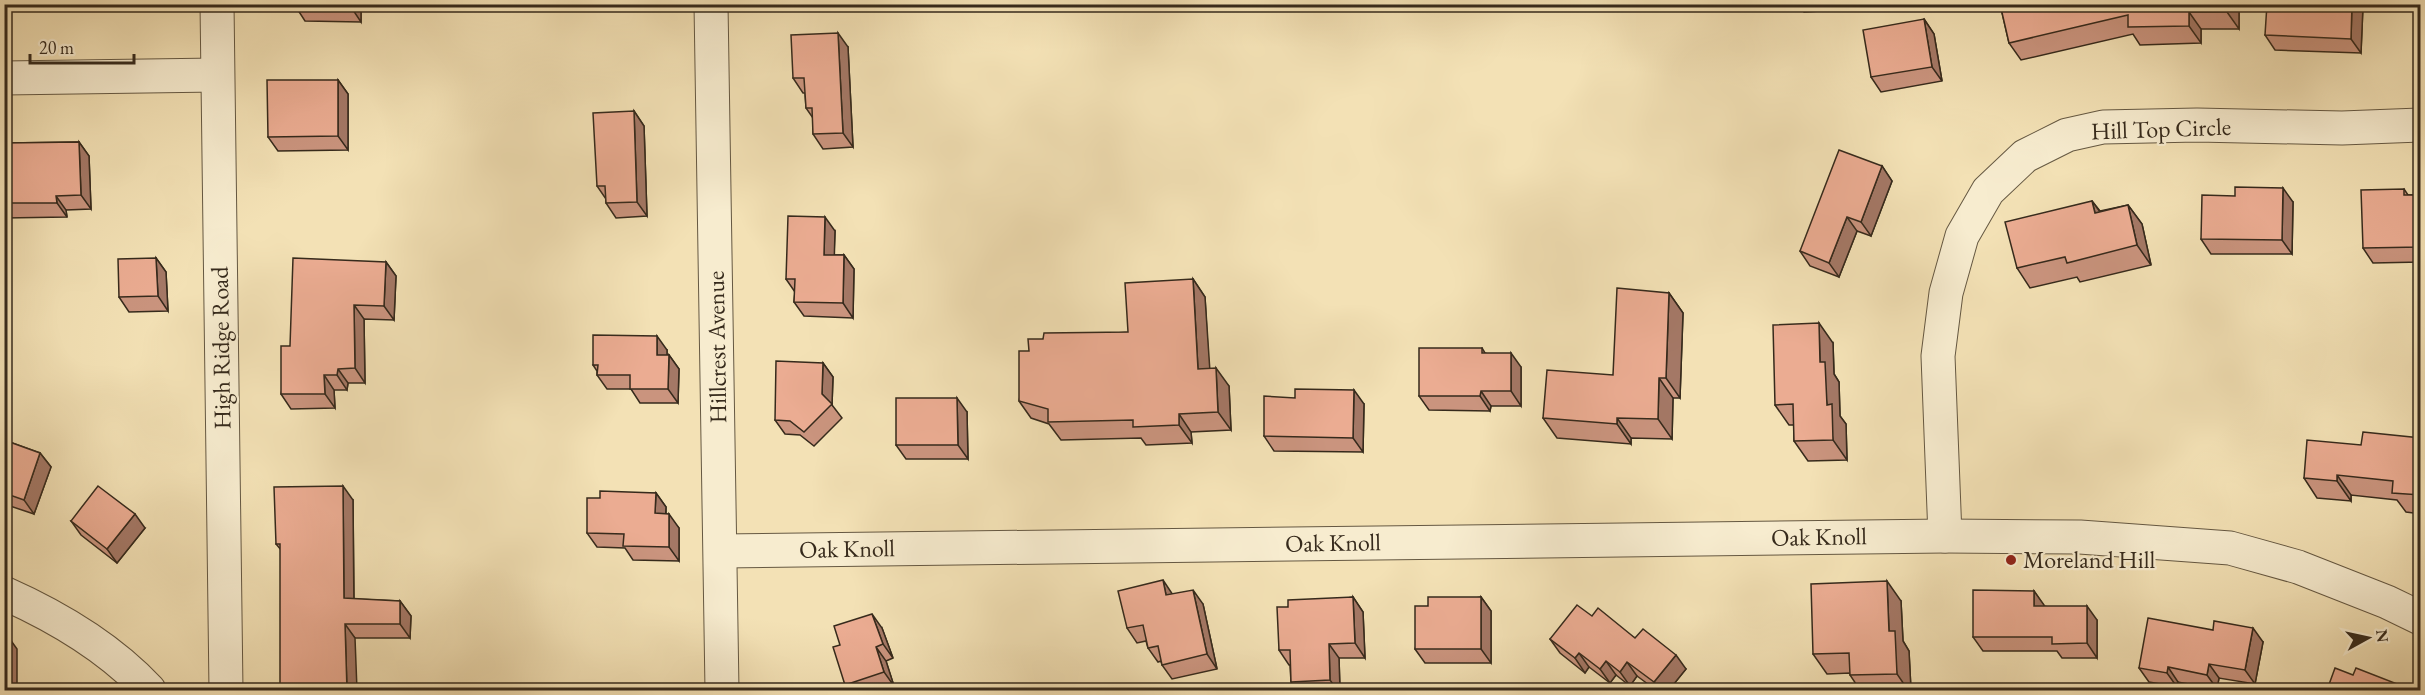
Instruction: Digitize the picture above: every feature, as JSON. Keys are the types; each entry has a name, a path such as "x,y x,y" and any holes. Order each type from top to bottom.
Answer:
{"street":[{"name":"High Ridge Road","path":"217,4 226,690"},
{"name":"Hillcrest Avenue","path":"711,4 722,690"},
{"path":"4,78 217,75"},
{"name":"Hill Top Circle","path":"1945,536 1938,356 1946,293 1962,236 1988,191 2025,156 2067,135 2103,128 2197,125 2342,128 2421,125"},
{"name":"Oak Knoll","path":"721,551 1945,536 2080,537 2230,548 2298,567 2421,618"},
{"path":"4,593 39,608 104,649 131,671 149,690"}],"building":[{"path":"2000,4 2227,4 2227,12 2189,12 2189,26 2128,27 2128,15 2009,43"},
{"path":"2267,4 2352,4 2351,39 2265,35"},
{"path":"1924,19 1932,67 1871,77 1863,30"},
{"path":"838,33 843,133 813,134 812,108 806,108 804,78 793,78 791,35"},
{"path":"267,80 338,80 338,136 268,137"},
{"path":"634,111 637,202 606,203 605,186 597,186 593,113"},
{"path":"79,142 81,195 56,196 57,203 4,203 4,143"},
{"path":"1839,150 1882,166 1861,222 1847,217 1829,263 1800,251"},
{"path":"2235,187 2283,188 2282,240 2201,239 2202,195 2235,196"},
{"path":"2404,189 2404,195 2421,195 2421,247 2363,248 2361,190"},
{"path":"2092,201 2095,213 2128,205 2137,245 2067,263 2065,257 2017,268 2005,222"},
{"path":"788,216 825,217 824,255 844,255 843,303 794,302 795,279 786,279"},
{"path":"156,258 158,296 119,297 118,259"},
{"path":"293,258 386,262 384,306 354,305 355,368 338,369 337,375 324,375 325,394 281,394 281,346 290,346"},
{"path":"1193,279 1198,369 1216,368 1218,412 1179,414 1179,425 1133,427 1133,420 1048,422 1048,409 1019,401 1019,351 1029,351 1028,339 1043,339 1044,333 1128,332 1125,283"},
{"path":"1617,288 1669,293 1666,378 1659,378 1658,419 1617,418 1617,424 1543,418 1547,370 1613,375"},
{"path":"1819,323 1820,362 1825,362 1827,405 1832,404 1833,440 1794,441 1793,404 1775,405 1773,325"},
{"path":"593,335 657,336 657,355 669,355 668,389 630,389 630,375 597,375 598,365 593,365"},
{"path":"1419,348 1482,348 1482,353 1511,353 1511,391 1481,391 1480,396 1419,396"},
{"path":"776,361 823,363 822,394 832,404 804,432 790,421 775,420"},
{"path":"1295,389 1354,390 1353,438 1264,436 1264,396 1295,398"},
{"path":"896,398 957,398 958,445 896,445"},
{"path":"2363,432 2421,438 2421,495 2392,493 2393,481 2337,475 2337,481 2304,478 2307,440 2361,445"},
{"path":"4,440 40,453 24,500 4,493"},
{"path":"98,486 135,514 107,549 71,521"},
{"path":"343,486 344,598 400,601 400,624 345,624 347,690 280,690 280,544 276,544 274,487"},
{"path":"600,491 656,493 655,513 669,514 669,547 623,546 624,534 587,533 587,498 600,498"},
{"path":"1163,580 1166,595 1193,590 1207,654 1162,665 1158,646 1148,648 1143,625 1127,628 1118,591"},
{"path":"1887,581 1889,631 1895,631 1897,674 1850,675 1849,653 1813,654 1811,584"},
{"path":"1973,590 2034,591 2034,606 2087,606 2087,643 2052,644 2052,637 1973,637"},
{"path":"1353,597 1355,643 1329,644 1330,680 1291,682 1290,650 1279,650 1277,607 1288,607 1288,600"},
{"path":"1428,597 1481,597 1481,649 1415,649 1415,606 1428,606"},
{"path":"1577,605 1592,616 1598,608 1635,638 1643,629 1676,655 1654,682 1627,662 1620,672 1606,661 1600,669 1579,653 1575,658 1550,639"},
{"path":"872,614 883,644 876,647 884,672 845,685 833,647 840,645 834,626"},
{"path":"2148,618 2213,630 2214,621 2253,628 2245,670 2209,664 2207,675 2168,667 2167,673 2139,668"},
{"path":"4,635 7,635 7,690 4,690"},
{"path":"2335,668 2353,675 2356,668 2410,689 2327,690"}],"place":[{"name":"Moreland Hill","path":"2011,560"}]}
